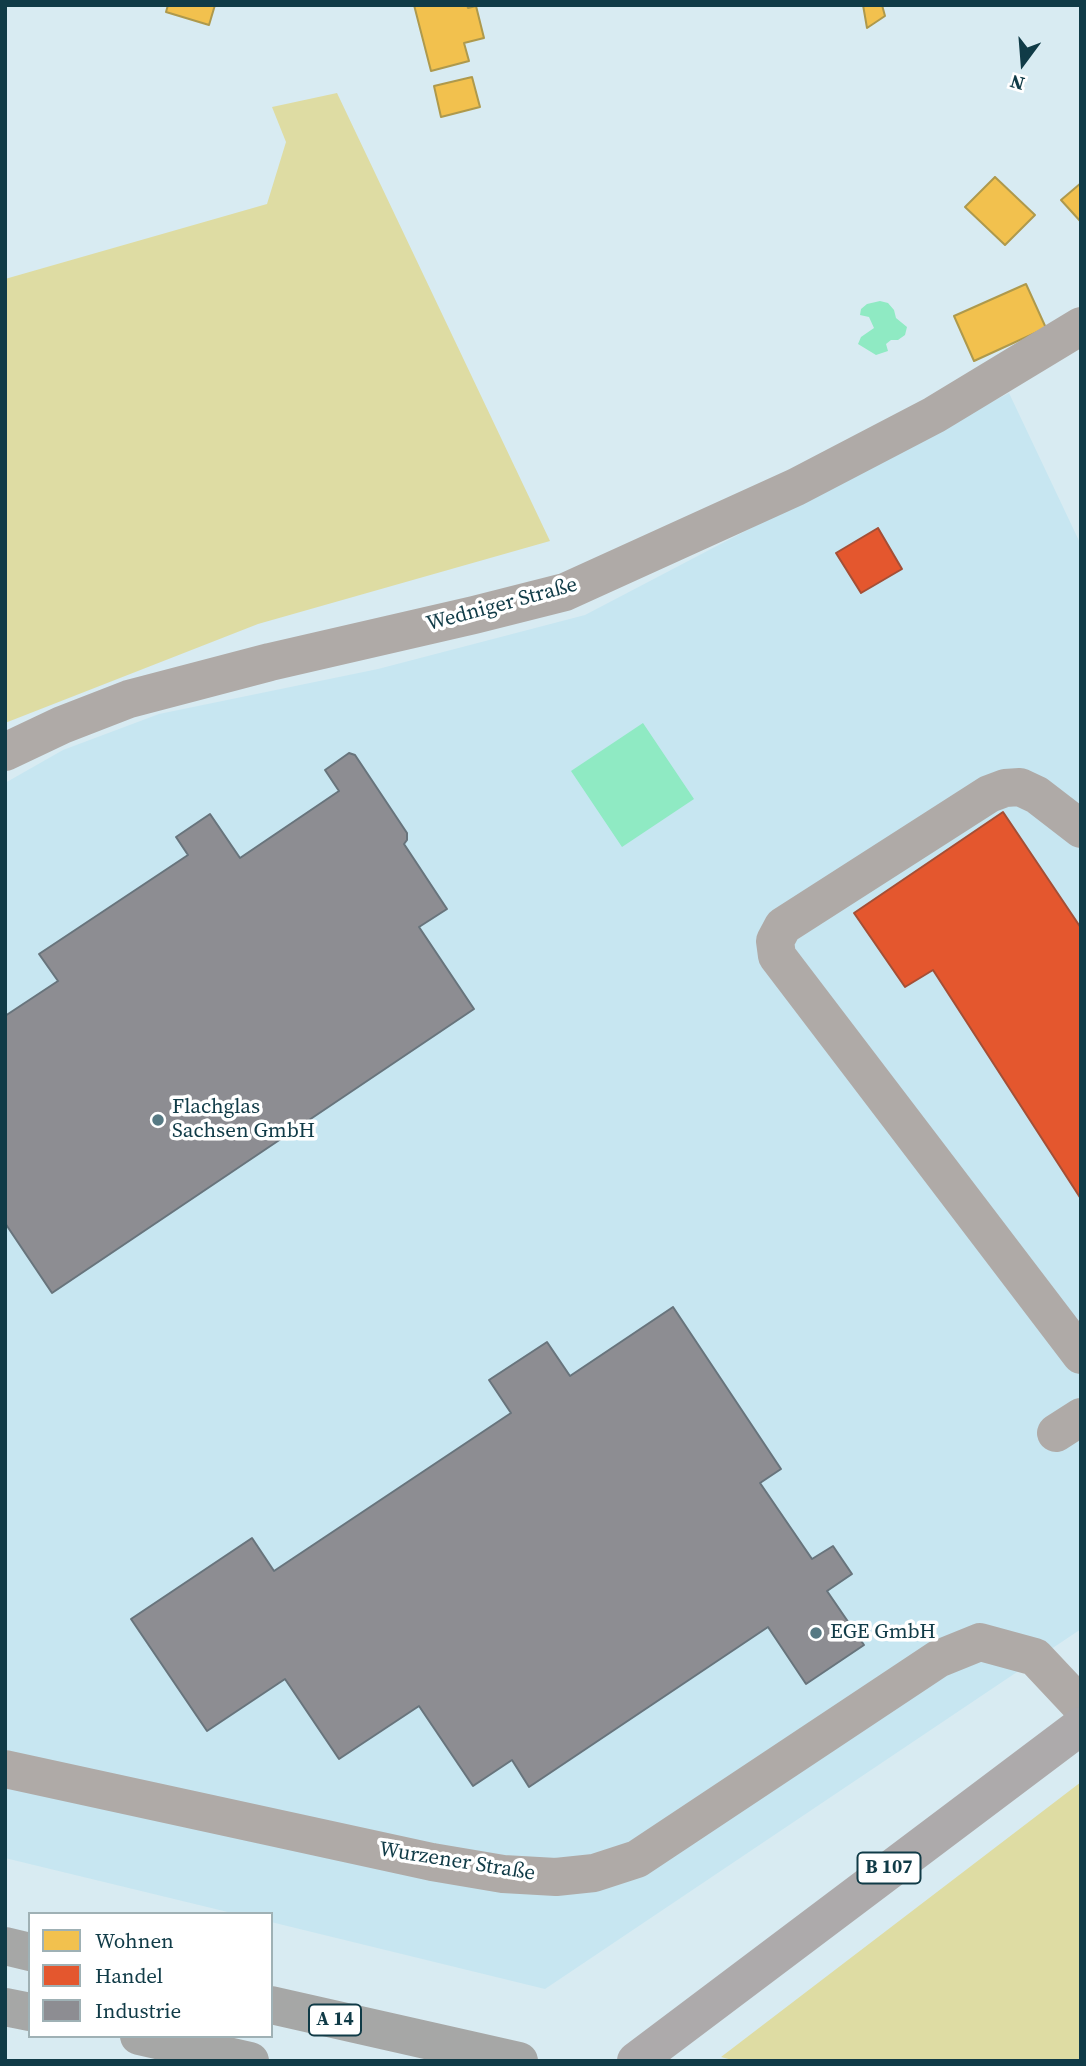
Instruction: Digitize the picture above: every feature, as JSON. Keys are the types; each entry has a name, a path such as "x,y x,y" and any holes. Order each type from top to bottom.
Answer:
{"highway":[{"path":"5,1946 28,1952"},
{"name":"A 14","path":"273,2005 519,2061"},
{"path":"5,2007 28,2012"},
{"path":"148,2038 250,2061"}],"main road":[{"name":"B 107","path":"636,2061 1081,1726"}],"street":[{"name":"Wedniger Straße","path":"5,752 62,725 129,699 270,662 565,592 796,487 934,415 1081,326"},
{"path":"1081,829 1037,795 1020,787 1005,788 989,794 783,926 775,941 777,956 1081,1355"},
{"name":"Wurzener Straße","path":"5,1769 432,1862 503,1874 556,1877 594,1872 637,1859 938,1659 980,1642 1035,1657 1081,1706"}],"shaded area":[{"path":"337,93 550,541 258,624 5,723 5,279 267,204 286,142 272,107"},
{"path":"880,301 888,303 896,318 907,327 905,335 886,344 888,351 876,355 858,344 861,337 874,328 869,317 860,315 861,309 867,304"},
{"path":"1009,393 1081,545 1081,1629 545,1989 273,1922 273,1912 228,1912 5,1858 5,783 63,750 159,714 378,669 585,615"},
{"path":"643,723 694,799 622,847 571,771"},
{"path":"1081,1782 1081,2061 736,2061 721,2057"}],"building: Wohnen":[{"path":"168,5 215,5 209,25 166,12"},
{"path":"414,5 467,5 468,8 476,6 484,38 464,43 469,61 431,71"},
{"path":"863,5 882,5 885,16 867,28"},
{"path":"472,77 480,107 441,117 434,86"},
{"path":"995,177 1035,215 1005,245 965,207"},
{"path":"1081,183 1081,222 1061,200"},
{"path":"1026,284 1046,328 974,361 954,316"}],"building: Handel":[{"path":"878,528 902,569 861,593 836,553"},
{"path":"1003,812 1081,928 1081,1199 933,970 905,987 854,913"}],"building: Industrie":[{"name":"Flachglas Sachsen GmbH","path":"349,753 355,755 407,833 404,844 447,909 419,927 474,1009 52,1293 5,1223 5,1016 58,981 39,954 188,855 176,837 210,814 240,858 339,791 325,770"},
{"path":"673,1307 781,1469 760,1483 812,1559 833,1546 852,1574 827,1591 864,1645 806,1684 768,1627 529,1787 512,1760 473,1786 419,1706 339,1759 285,1679 207,1731 131,1619 252,1538 274,1571 511,1413 489,1380 547,1342 570,1376"}],"place":[{"name":"Flachglas Sachsen GmbH","path":"158,1120"},
{"name":"EGE GmbH","path":"816,1633"}]}
